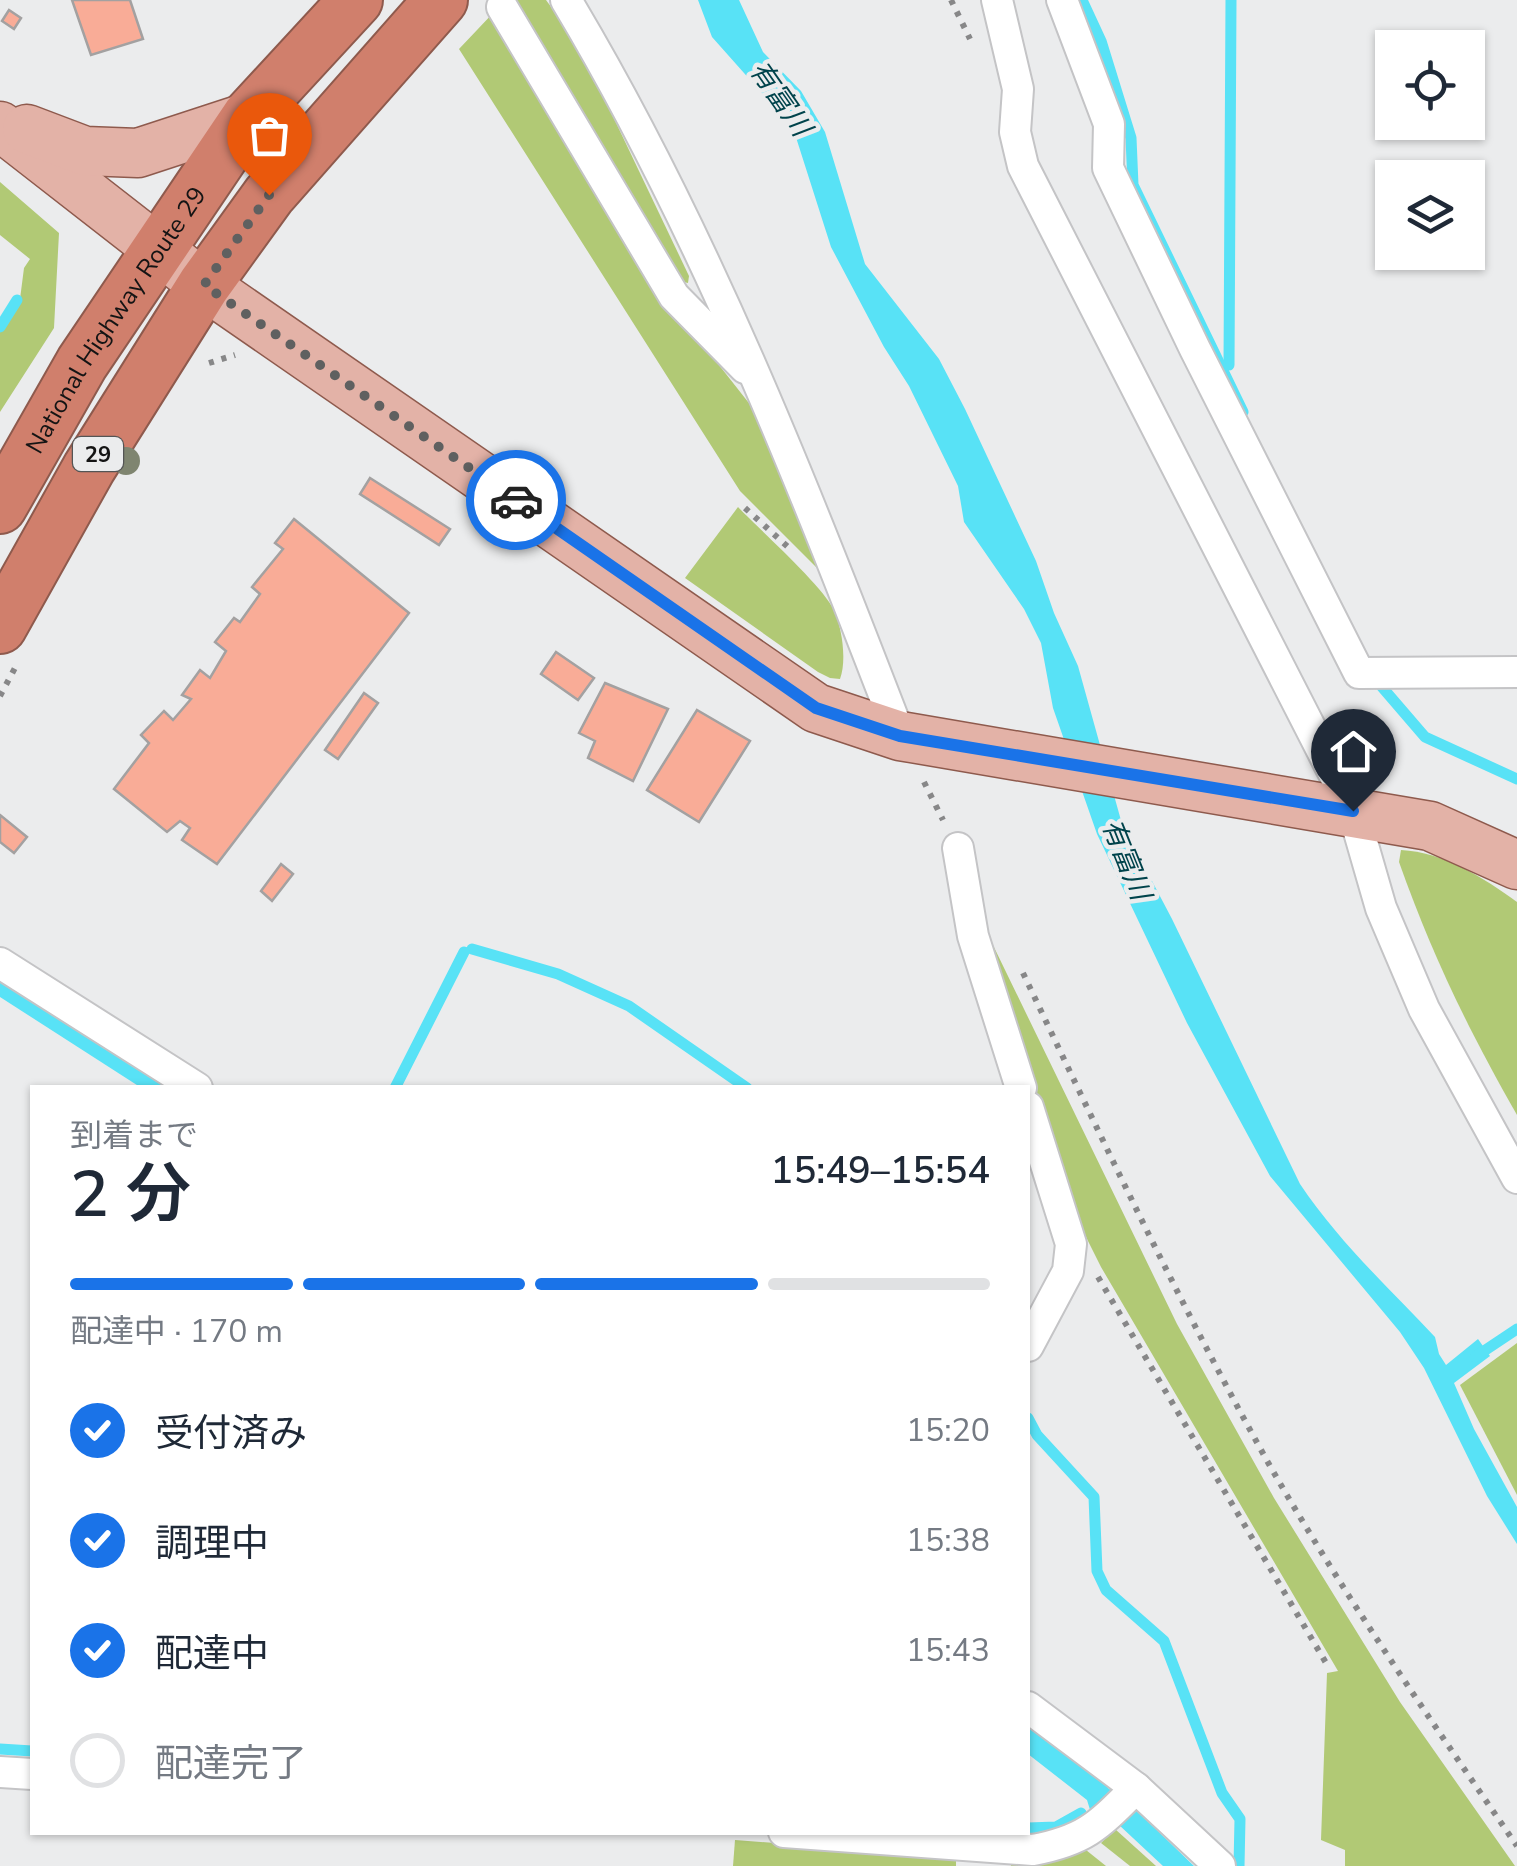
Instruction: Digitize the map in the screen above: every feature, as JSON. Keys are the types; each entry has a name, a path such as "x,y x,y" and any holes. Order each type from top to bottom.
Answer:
{"highway":[{"name":"National Highway Route 29","path":"0,507 82,364 248,117 356,0"},
{"name":"29","path":"8,646 89,468 204,285 269,195 441,0"}],"main road":[{"path":"0,122 85,151 110,154 138,153 248,117"},
{"path":"0,122 204,285 816,708 900,736 1430,826 1517,864"}],"street":[{"path":"566,0 702,252 900,736"},
{"path":"997,0 1018,89 1015,132 1022,166 1353,811 1380,908 1424,1009 1517,1178"},
{"path":"1062,0 1109,124 1108,168 1360,673 1517,672"},
{"path":"502,7 674,296 757,381"},
{"path":"958,848 974,936 1020,1085"},
{"path":"0,964 192,1085"},
{"path":"1030,1114 1070,1244 1068,1271 1030,1342"},
{"path":"1030,1708 1136,1788 1220,1866"},
{"path":"0,1772 30,1774"},
{"path":"826,1835 1033,1850 1067,1844 1097,1827 1136,1788"}],"path":[{"path":"198,368 217,358 239,354"},
{"path":"0,696 8,646"},
{"path":"900,736 958,848"},
{"path":"1022,970 1152,1246 1271,1468 1406,1683 1517,1846"},
{"path":"1070,1244 1089,1262 1329,1668"}],"green space":[{"path":"506,0 546,0 579,45 689,276 688,283 679,281"},
{"path":"495,11 667,299 752,407 822,568 819,570 740,491 459,49"},
{"path":"0,182 59,233 54,328 0,412 0,332 20,299 24,268 30,259 0,235"},
{"path":"738,507 804,572 834,610 843,644 840,679 818,672 685,578"},
{"path":"1401,850 1447,861 1517,902 1517,1115 1438,960 1399,862"},
{"path":"990,939 1177,1324 1274,1498 1400,1702 1515,1866 1345,1866 1345,1850 1321,1840 1327,1673 1338,1671 1079,1223 986,943"},
{"path":"1517,1343 1517,1495 1460,1385"},
{"path":"1115,1829 1156,1866 1130,1866 1101,1843"},
{"path":"735,1840 956,1857 956,1866 733,1866"},
{"path":"1086,1850 1106,1866 1011,1866 1011,1862 1055,1861"}],"water":[{"name":"有富川","path":"698,0 739,0 763,52 801,91 825,132 865,264 939,359 965,409 1036,561 1078,666 1122,824 1300,1184 1347,1245 1435,1337 1446,1365 1478,1339 1490,1356 1454,1383 1474,1429 1517,1507 1517,1544 1487,1496 1424,1368 1400,1332 1270,1176 1187,1023 1097,834 1053,708 1041,643 1024,609 964,522 958,486 909,386 831,247 793,128 712,37"},
{"path":"0,975 177,1085 137,1085 0,997"},
{"path":"1030,1723 1107,1782 1108,1788 1194,1866 1163,1866 1118,1824 1091,1813 1087,1800 1030,1756"}],"building":[{"path":"72,0 130,0 143,39 91,55"},
{"path":"9,10 21,18 14,29 2,21"},
{"path":"370,478 450,529 439,545 360,494"},
{"path":"294,519 409,613 217,864 182,840 190,828 180,821 167,832 114,789 149,743 141,735 164,711 173,720 191,699 182,695 200,670 210,678 226,651 215,642 234,618 240,622 260,594 252,587 283,549 275,543"},
{"path":"556,652 594,678 578,700 541,674"},
{"path":"605,683 668,709 633,781 588,758 595,741 579,733"},
{"path":"364,693 378,703 338,759 325,750"},
{"path":"697,710 750,741 699,822 647,790"},
{"path":"0,815 27,837 14,853 0,842"},
{"path":"281,864 293,874 272,901 261,891"}],"waterway":[{"path":"1082,0 1101,41 1131,138 1133,185 1243,412"},
{"path":"1229,365 1231,0"},
{"path":"0,327 17,300"},
{"path":"1382,687 1425,737 1517,779"},
{"path":"472,949 558,974 629,1006 743,1085"},
{"path":"397,1085 464,952"},
{"path":"1475,1357 1517,1329"},
{"path":"1030,1422 1037,1435 1094,1497 1097,1571 1106,1590 1164,1641 1222,1793 1240,1819 1239,1866"},
{"path":"0,1749 30,1751"},
{"path":"1030,1828 1056,1827 1081,1813"}],"way so far":[{"path":"269,195 204,285 516,500"}],"route":[{"path":"516,500 816,708 900,736 1353,811"}]}
